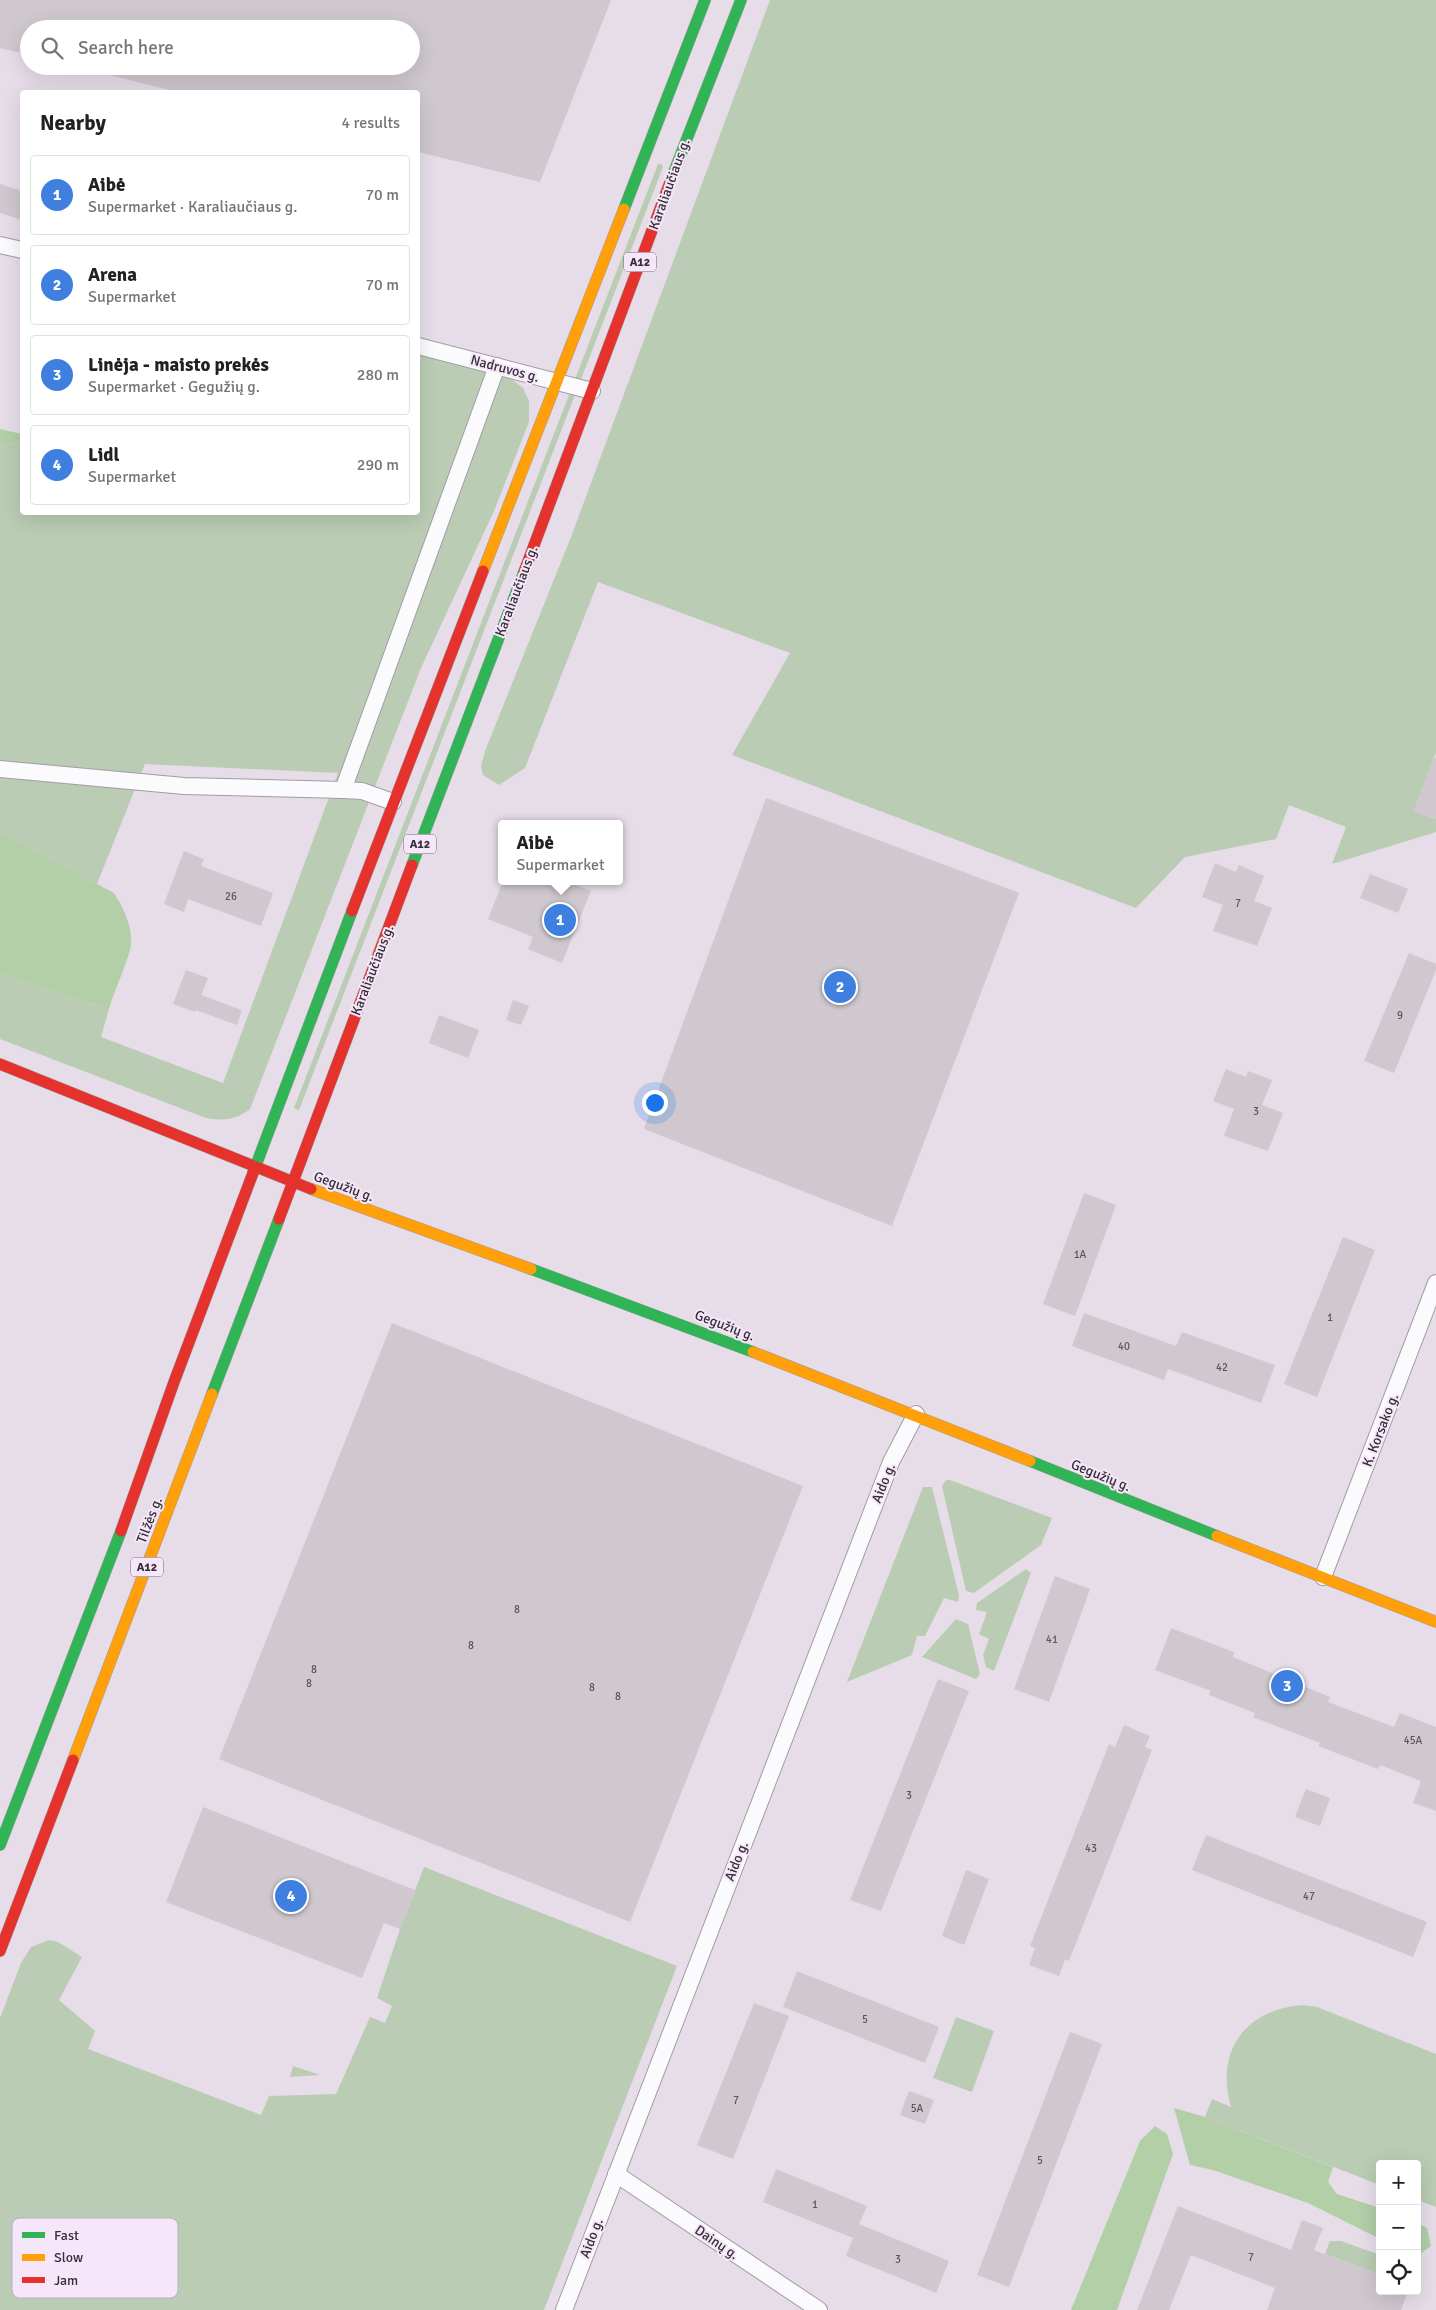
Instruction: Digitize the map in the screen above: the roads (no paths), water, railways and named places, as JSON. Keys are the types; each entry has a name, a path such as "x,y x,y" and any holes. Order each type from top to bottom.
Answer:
{"main road":[{"name":"A12","path":"255,1168 393,802 558,382 704,0"},
{"name":"Karaliaučiaus g.","path":"294,1183 345,1040 688,133 741,0"},
{"name":"Gegužių g.","path":"0,1064 294,1183 614,1299 916,1414 1123,1500 1323,1576 1436,1622"},
{"name":"Tilžės g.","path":"0,1845 129,1510 174,1382 255,1168"},
{"name":"Tilžės g.","path":"0,1951 270,1240 294,1183"}],"street":[{"path":"0,245 20,250"},
{"name":"Nadruvos g.","path":"420,347 592,391"},
{"path":"343,790 497,366"},
{"path":"0,769 184,786 343,790 362,792 393,802"},
{"name":"K. Korsako g.","path":"1323,1576 1436,1283"},
{"name":"Aido g.","path":"564,2310 891,1462 916,1414"},
{"name":"Dainų g.","path":"616,2174 819,2310"}],"place":[{"name":"Aibė","path":"560,920"},
{"name":"Arena","path":"840,987"},
{"name":"Linėja - maisto prekės","path":"1287,1686"},
{"name":"Lidl","path":"291,1896"}]}
